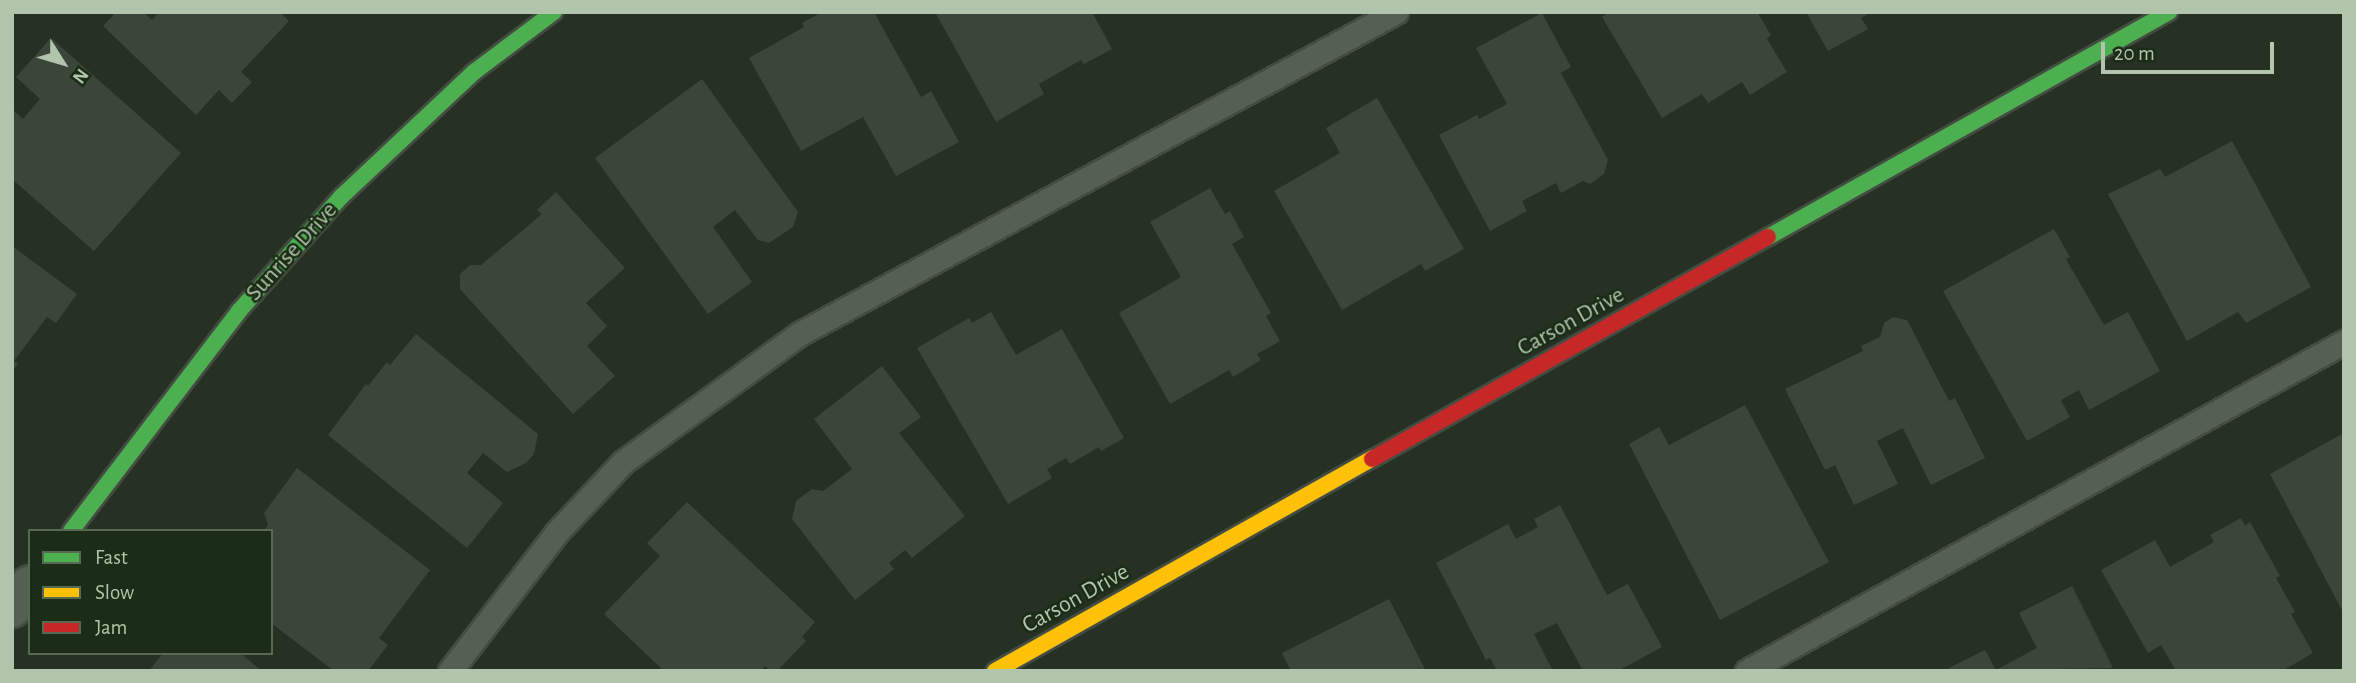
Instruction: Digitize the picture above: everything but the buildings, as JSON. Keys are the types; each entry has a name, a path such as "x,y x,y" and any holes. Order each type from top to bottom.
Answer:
{"street":[{"name":"Sunrise Drive","path":"73,529 239,311 341,196 474,72 554,12"},
{"name":"Carson Drive","path":"995,671 2169,12"},
{"path":"12,608 28,588"}],"lane":[{"path":"450,671 557,532 623,462 799,334 1396,12"},
{"path":"1747,671 2344,341"}],"traffic: fast":[{"path":"73,529 239,311 342,196 474,72 554,12"},
{"path":"1768,237 2169,12"}],"traffic: slow":[{"path":"995,671 1372,459"}],"traffic: jam":[{"path":"1372,459 1768,237"}]}
